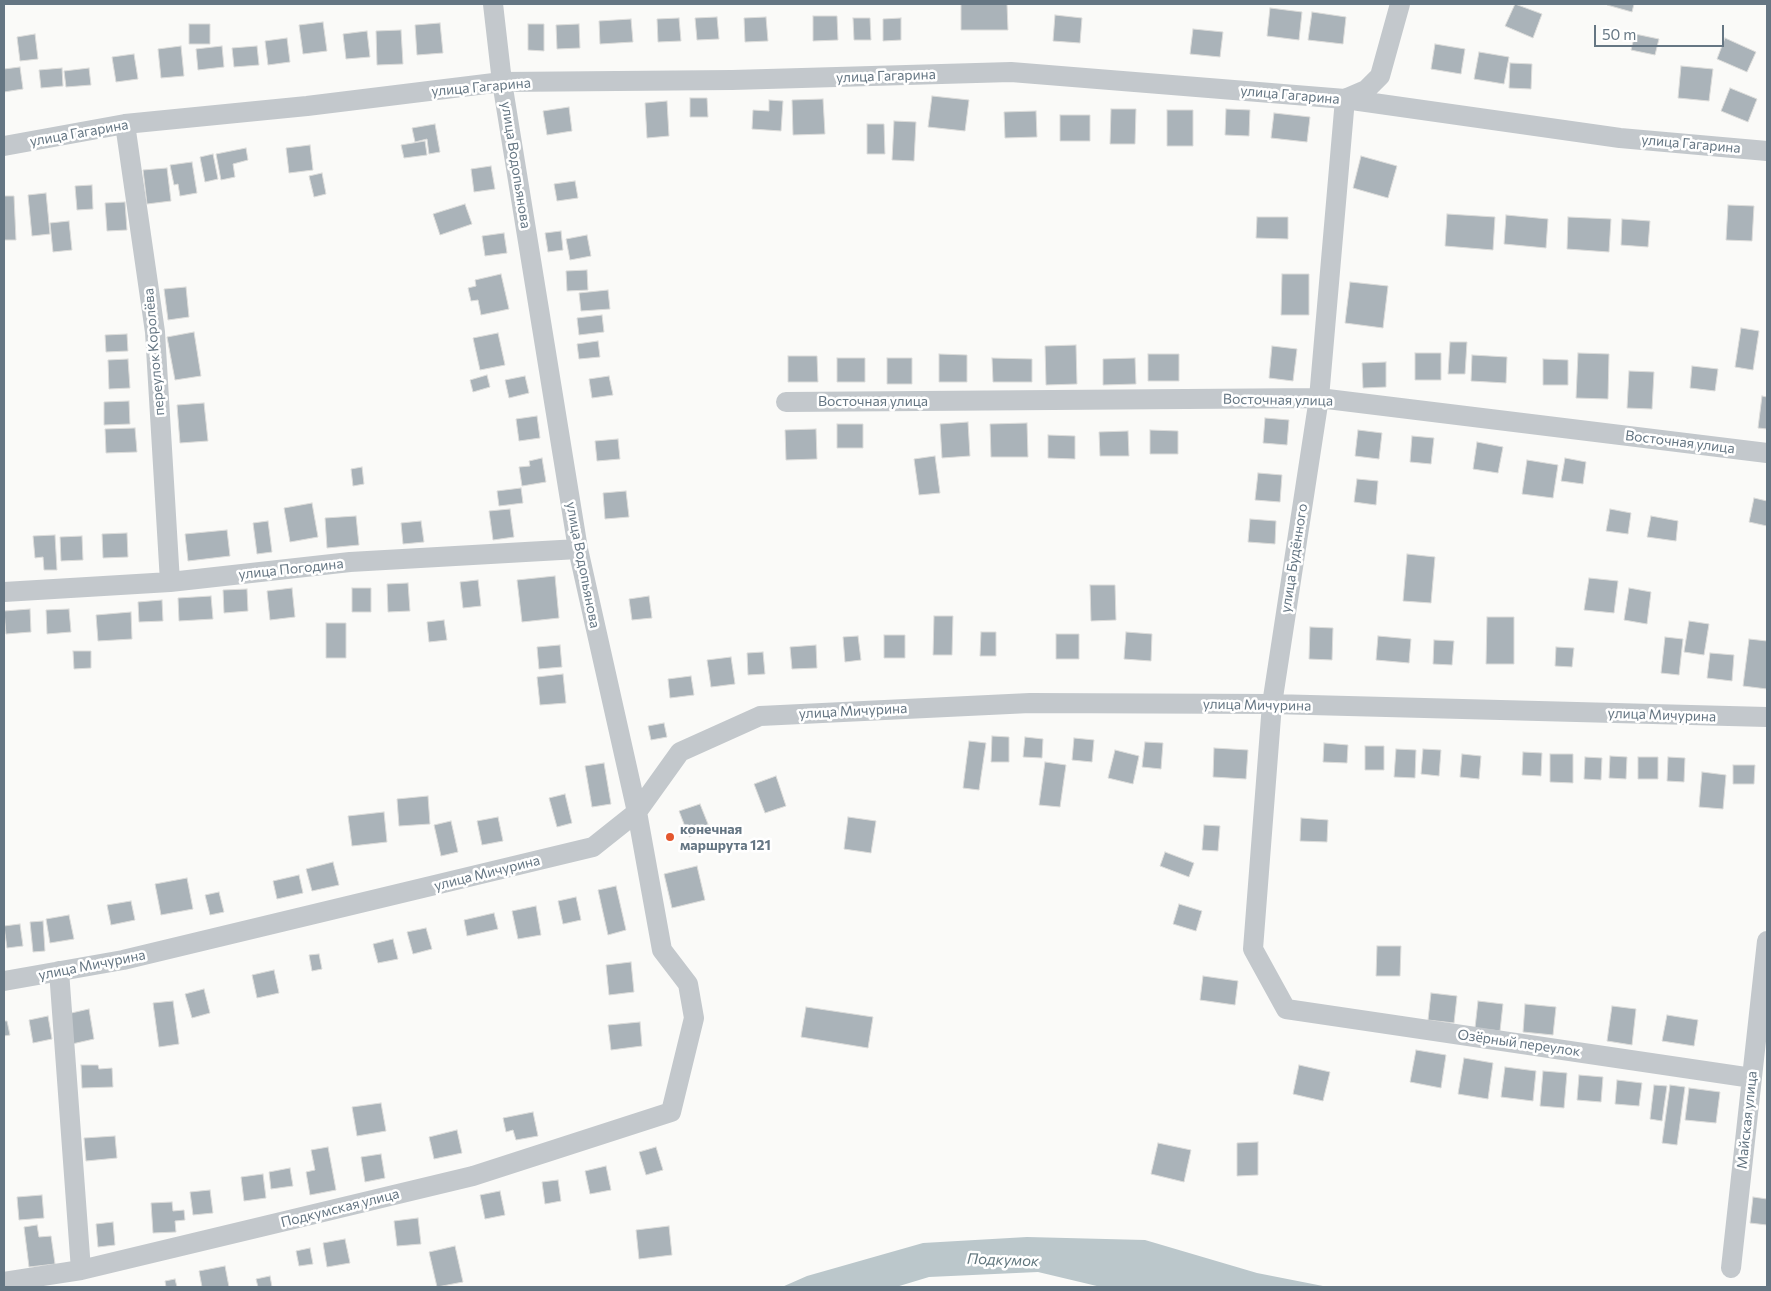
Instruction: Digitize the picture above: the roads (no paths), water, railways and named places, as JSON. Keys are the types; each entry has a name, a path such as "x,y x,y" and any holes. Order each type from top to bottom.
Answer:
{"street":[{"name":"улица Водопьянова","path":"493,4 502,82 578,549 637,812 662,950 688,984 694,1018 672,1112"},
{"path":"1345,99 1366,90 1380,76 1400,4"},
{"name":"улица Гагарина","path":"4,146 125,124 307,106 502,82 732,80 1011,72 1345,99 1620,138 1767,151"},
{"name":"улица Будённого","path":"1286,1009 1253,949 1272,704 1319,398 1345,99"},
{"name":"переулок Королёва","path":"125,124 155,332 170,582"},
{"name":"Восточная улица","path":"786,402 1319,398 1767,453"},
{"name":"улица Погодина","path":"4,592 170,582 350,562 578,549"},
{"name":"улица Мичурина","path":"4,981 123,960 593,847 637,812 680,752 760,716 1030,703 1272,704 1767,717"},
{"name":"Майская улица","path":"1730,1268 1767,941"},
{"path":"60,972 82,1270"},
{"name":"Озёрный переулок","path":"1286,1009 1752,1078"},
{"name":"Подкумская улица","path":"4,1282 82,1270 473,1176 672,1112"}],"water":[{"name":"Подкумок","path":"1027,1237 1145,1240 1257,1273 1328,1287 1101,1287 1038,1272 929,1277 896,1287 782,1287 807,1276 923,1243"}],"place":[{"name":"конечная маршрута 121","path":"670,837"}]}
